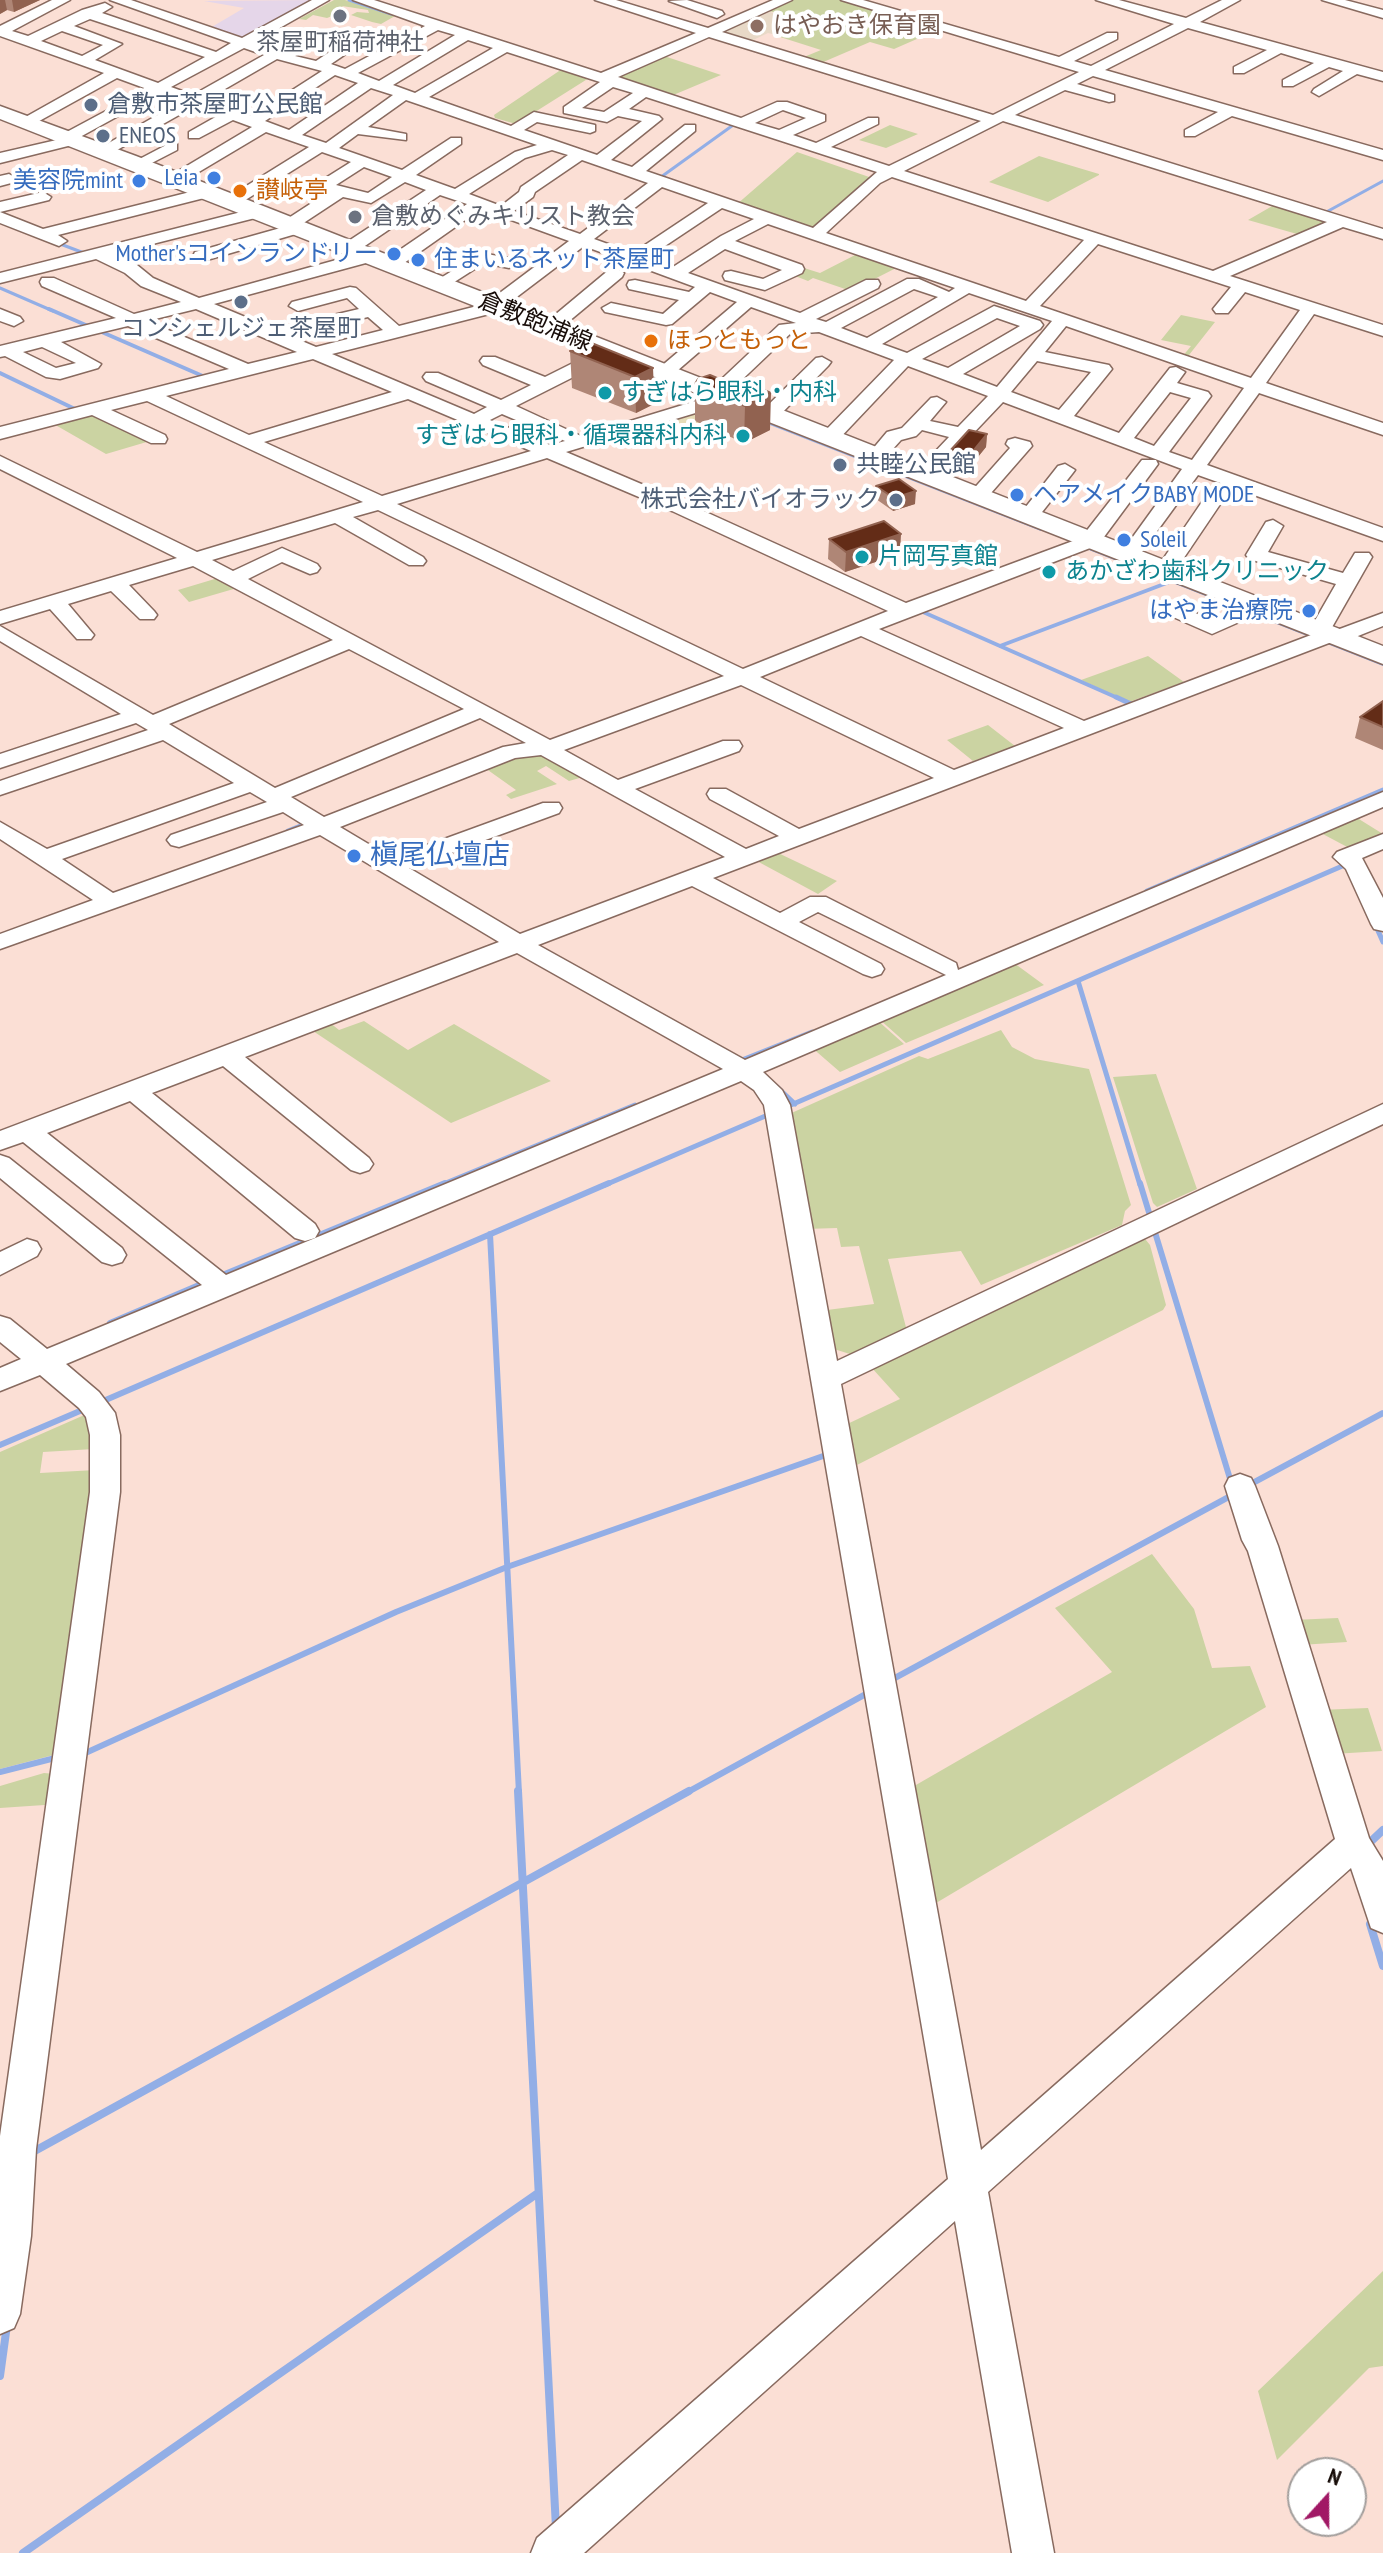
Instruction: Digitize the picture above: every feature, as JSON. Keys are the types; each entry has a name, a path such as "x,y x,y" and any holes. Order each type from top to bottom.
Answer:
{"main road":[{"name":"倉敷飽浦線","path":"0,112 32,130 105,151 176,179 203,194 367,257 440,295 496,306 604,354 664,373 1028,517 1086,543 1129,556 1252,610 1383,656"}],"street":[{"path":"0,31 63,0"},
{"path":"0,158 69,140 322,0"},
{"path":"360,0 1383,331"},
{"path":"392,11 421,0"},
{"path":"602,0 1383,234"},
{"path":"631,7 650,0"},
{"path":"690,25 748,0"},
{"path":"643,92 607,117 569,110 608,80 785,0"},
{"path":"848,0 1064,60 1383,155"},
{"path":"1103,0 1383,77"},
{"path":"816,234 870,183 889,172 1233,0"},
{"path":"1329,0 1383,14"},
{"path":"29,41 119,1 143,4 244,43 816,234 964,290 1029,308 1383,429"},
{"path":"676,1 717,14"},
{"path":"87,13 218,57"},
{"path":"60,26 115,44 83,61"},
{"path":"332,70 435,26"},
{"path":"0,31 436,191 502,212 524,227 582,241 635,259 675,274 702,290"},
{"path":"290,136 371,84 464,36"},
{"path":"1064,60 1114,36 1143,43"},
{"path":"213,90 236,95 314,39 326,41"},
{"path":"176,179 260,126 332,70 354,42"},
{"path":"0,278 249,211 321,148 407,96 505,47"},
{"path":"1239,70 1279,49"},
{"path":"105,151 213,90 285,57"},
{"path":"1327,62 1292,81 1322,89 1355,70"},
{"path":"32,130 114,74"},
{"path":"68,79 96,84"},
{"path":"1064,85 1109,98"},
{"path":"743,123 782,105 820,118 781,135"},
{"path":"1190,133 1232,110"},
{"path":"599,161 654,119 615,111"},
{"path":"194,135 229,116"},
{"path":"513,131 534,117 590,128"},
{"path":"819,147 873,121"},
{"path":"634,173 690,128"},
{"path":"356,129 397,139 322,187 371,198 456,141"},
{"path":"455,196 520,155 549,145"},
{"path":"138,164 172,147"},
{"path":"502,212 527,194 527,190 578,156"},
{"path":"277,334 386,325 496,306 659,182"},
{"path":"296,229 341,191"},
{"path":"367,257 436,191"},
{"path":"0,233 139,209 203,194"},
{"path":"0,207 43,197"},
{"path":"635,259 719,203"},
{"path":"3,351 199,303 367,257 476,205"},
{"path":"139,209 173,230"},
{"path":"0,217 131,269 147,282 251,319 311,352 477,419 546,453 679,507 906,611"},
{"path":"93,217 129,241"},
{"path":"201,256 330,219"},
{"path":"675,274 727,239 765,219"},
{"path":"1215,276 1332,219"},
{"path":"1029,308 1094,239"},
{"path":"692,262 759,286 796,269 725,243"},
{"path":"0,433 311,352 432,306 481,258 509,263"},
{"path":"815,326 837,301 906,267"},
{"path":"550,328 616,273"},
{"path":"48,282 243,369"},
{"path":"0,618 191,557 546,453 721,396 785,329 815,326 913,283 964,290 994,311 1034,325 951,374"},
{"path":"635,285 702,290 747,302 869,344 906,361 951,374 1122,441 1150,464 1191,473 1383,535"},
{"path":"298,306 374,286"},
{"path":"1222,309 1240,287"},
{"path":"611,308 666,320 702,290"},
{"path":"869,344 964,290"},
{"path":"811,291 837,301"},
{"path":"350,292 386,325"},
{"path":"664,373 747,302"},
{"path":"1129,556 1309,309"},
{"path":"829,438 906,361 994,311"},
{"path":"923,475 958,433 1000,394 1062,321"},
{"path":"89,330 105,346"},
{"path":"3,351 60,374 92,364 44,341"},
{"path":"477,419 604,354"},
{"path":"1033,355 1103,369 1062,418"},
{"path":"489,361 546,384"},
{"path":"769,415 822,362"},
{"path":"1122,441 1183,362"},
{"path":"432,377 572,437"},
{"path":"0,942 108,900 325,825 511,752 546,747 740,676 1086,543 1202,396 1165,385"},
{"path":"244,442 408,393"},
{"path":"143,397 377,503 952,778"},
{"path":"875,457 894,436 909,432 937,402"},
{"path":"94,409 158,439"},
{"path":"918,424 958,433"},
{"path":"977,497 1023,446 1015,444"},
{"path":"0,462 233,579 742,856"},
{"path":"1028,517 1065,470"},
{"path":"1165,571 1213,500"},
{"path":"337,516 416,561"},
{"path":"1273,526 1256,555 1348,581"},
{"path":"233,579 282,554 310,568"},
{"path":"1325,636 1348,581 1362,557"},
{"path":"114,582 147,615"},
{"path":"53,600 84,635"},
{"path":"1171,609 1212,628 1252,610"},
{"path":"0,1141 694,878 742,856 952,778 1077,727 1325,636 1383,619"},
{"path":"862,629 1077,727"},
{"path":"0,632 397,865 521,942 742,1066 773,1096 970,2183 1033,2553"},
{"path":"0,788 345,642"},
{"path":"179,840 477,711"},
{"path":"0,761 155,722"},
{"path":"616,788 731,746"},
{"path":"44,858 255,783"},
{"path":"718,794 796,836"},
{"path":"0,1380 36,1358 742,1066 966,978 1383,799"},
{"path":"397,865 551,808"},
{"path":"0,829 108,900"},
{"path":"1383,841 1345,857 1352,862 1383,924"},
{"path":"694,878 872,969"},
{"path":"781,922 818,902 947,968"},
{"path":"227,1056 360,1164"},
{"path":"134,1091 305,1231"},
{"path":"826,1379 1383,1113"},
{"path":"27,1131 217,1282"},
{"path":"0,1164 112,1255"},
{"path":"0,1265 27,1249"},
{"path":"0,1326 93,1405 105,1435 105,1492 16,2161 12,2236 0,2314"},
{"path":"1241,1489 1383,1917"},
{"path":"552,2553 970,2183 1359,1852"}],"shaded area":[{"path":"316,0 245,39 210,28 244,8 204,1"},
{"path":"770,12 810,24 776,35 768,33 749,42 716,32"}],"green space":[{"path":"334,0 345,0 395,16 381,24 351,15 369,13 368,10 342,6 345,10 336,11 340,13 327,18 313,15 306,20 299,19"},
{"path":"789,0 843,0 942,28 894,49 870,42 821,63 804,57 821,50 777,36 811,24 766,10"},
{"path":"661,55 721,75 671,96 615,78"},
{"path":"562,69 589,78 516,124 495,118 494,115"},
{"path":"890,125 918,134 886,148 859,140"},
{"path":"797,152 872,178 815,229 736,205"},
{"path":"1039,156 1099,175 1048,202 989,182"},
{"path":"1274,205 1325,222 1297,234 1248,220"},
{"path":"859,253 898,267 851,291 790,274 804,268 820,273"},
{"path":"1181,315 1215,322 1189,355 1191,360 1182,357 1191,346 1161,340"},
{"path":"91,413 150,441 106,454 52,423"},
{"path":"218,578 237,588 189,602 178,590"},
{"path":"1148,656 1184,682 1129,702 1081,680"},
{"path":"988,725 1015,746 973,761 947,740"},
{"path":"515,756 544,756 583,777 569,781 546,766 537,771 557,784 511,799 506,795 516,790 485,768"},
{"path":"1354,816 1383,834 1351,849 1319,832"},
{"path":"776,852 837,881 818,894 755,860"},
{"path":"1014,963 1044,985 906,1043 878,1018"},
{"path":"876,1019 904,1044 840,1072 810,1046"},
{"path":"364,1021 408,1050 454,1024 551,1081 451,1123 310,1029 329,1022 339,1030"},
{"path":"1001,1030 1012,1047 1035,1059 1089,1069 1131,1205 1125,1211 1122,1225 981,1285 961,1251 888,1259 907,1331 853,1355 834,1349 827,1310 874,1304 859,1246 841,1247 837,1228 805,1229 787,1115 919,1056 928,1059"},
{"path":"1156,1074 1197,1189 1157,1207 1153,1203 1113,1077"},
{"path":"1141,1234 1150,1245 1166,1305 1163,1310 849,1469 841,1427 900,1399 871,1367"},
{"path":"89,1413 94,1449 43,1452 40,1473 96,1470 65,1752 0,1769 0,1452"},
{"path":"1152,1554 1194,1609 1212,1668 1250,1666 1266,1707 931,1906 909,1789 1112,1672 1055,1608"},
{"path":"1338,1618 1347,1642 1300,1645 1293,1620"},
{"path":"1368,1708 1382,1751 1333,1754 1319,1710"},
{"path":"44,1773 55,1774 59,1804 0,1808 0,1786"},
{"path":"1383,2271 1383,2366 1369,2368 1277,2460 1258,2391"}],"sand":[{"path":"716,405 741,413 665,436 657,433 623,444 609,437"}],"building":[{"path":"589,342 653,368 635,377 570,351"},
{"path":"710,375 736,386 745,382 771,393 745,406 695,384 698,379"},
{"path":"969,430 987,434 970,455 949,452"},
{"path":"899,479 916,491 894,498 876,486"},
{"path":"884,521 901,534 846,552 829,539"},
{"path":"1383,701 1383,727 1360,717"}],"waterway":[{"path":"349,0 391,14"},
{"path":"661,177 736,123"},
{"path":"1319,216 1383,181"},
{"path":"55,242 84,253"},
{"path":"0,288 53,311"},
{"path":"49,309 205,377"},
{"path":"0,373 77,410"},
{"path":"765,421 1041,529"},
{"path":"1089,548 1383,664"},
{"path":"1000,646 1172,581"},
{"path":"923,612 1120,699"},
{"path":"1116,697 1131,704"},
{"path":"1147,891 1383,790"},
{"path":"288,831 303,825"},
{"path":"794,1103 1347,864"},
{"path":"1375,924 1383,942"},
{"path":"1078,981 1140,1185"},
{"path":"737,1062 812,1032"},
{"path":"777,1087 794,1103"},
{"path":"784,1108 794,1103"},
{"path":"441,1185 635,1105"},
{"path":"605,1185 770,1114"},
{"path":"220,1276 445,1183"},
{"path":"490,1234 609,1183"},
{"path":"1140,1183 1231,1482"},
{"path":"101,1402 490,1234"},
{"path":"490,1234 507,1567"},
{"path":"110,1323 206,1282"},
{"path":"0,1445 87,1408"},
{"path":"1249,1485 1383,1413"},
{"path":"507,1567 826,1455 825,1450"},
{"path":"893,1679 1236,1493"},
{"path":"81,1755 396,1612 507,1567"},
{"path":"507,1567 519,1793"},
{"path":"686,1793 864,1695"},
{"path":"0,1772 59,1757"},
{"path":"518,1791 523,1882"},
{"path":"523,1882 689,1791"},
{"path":"1365,1847 1383,1830"},
{"path":"31,2153 523,1882"},
{"path":"523,1882 556,2528"},
{"path":"1370,1924 1383,1966"},
{"path":"23,2553 538,2193"},
{"path":"0,2376 7,2325"}],"place":[{"name":"茶屋町稲荷神社","path":"340,16"},
{"name":"はやおき保育園","path":"757,26"},
{"name":"倉敷市茶屋町公民館","path":"91,105"},
{"name":"ENEOS","path":"103,136"},
{"name":"Leia","path":"214,178"},
{"name":"美容院mint","path":"139,181"},
{"name":"讃岐亭","path":"240,191"},
{"name":"倉敷めぐみキリスト教会","path":"355,217"},
{"name":"Mother'sコインランドリー","path":"394,254"},
{"name":"住まいるネット茶屋町","path":"418,260"},
{"name":"コンシェルジェ茶屋町","path":"241,302"},
{"name":"ほっともっと","path":"651,341"},
{"name":"すぎはら眼科・内科","path":"605,393"},
{"name":"すぎはら眼科・循環器科内科","path":"743,436"},
{"name":"共睦公民館","path":"840,465"},
{"name":"ヘアメイクBABY MODE","path":"1017,495"},
{"name":"株式会社バイオラック","path":"896,500"},
{"name":"Soleil","path":"1124,540"},
{"name":"片岡写真館","path":"862,557"},
{"name":"あかざわ歯科クリニック","path":"1049,572"},
{"name":"はやま治療院","path":"1309,611"},
{"name":"槇尾仏壇店","path":"354,856"}]}
